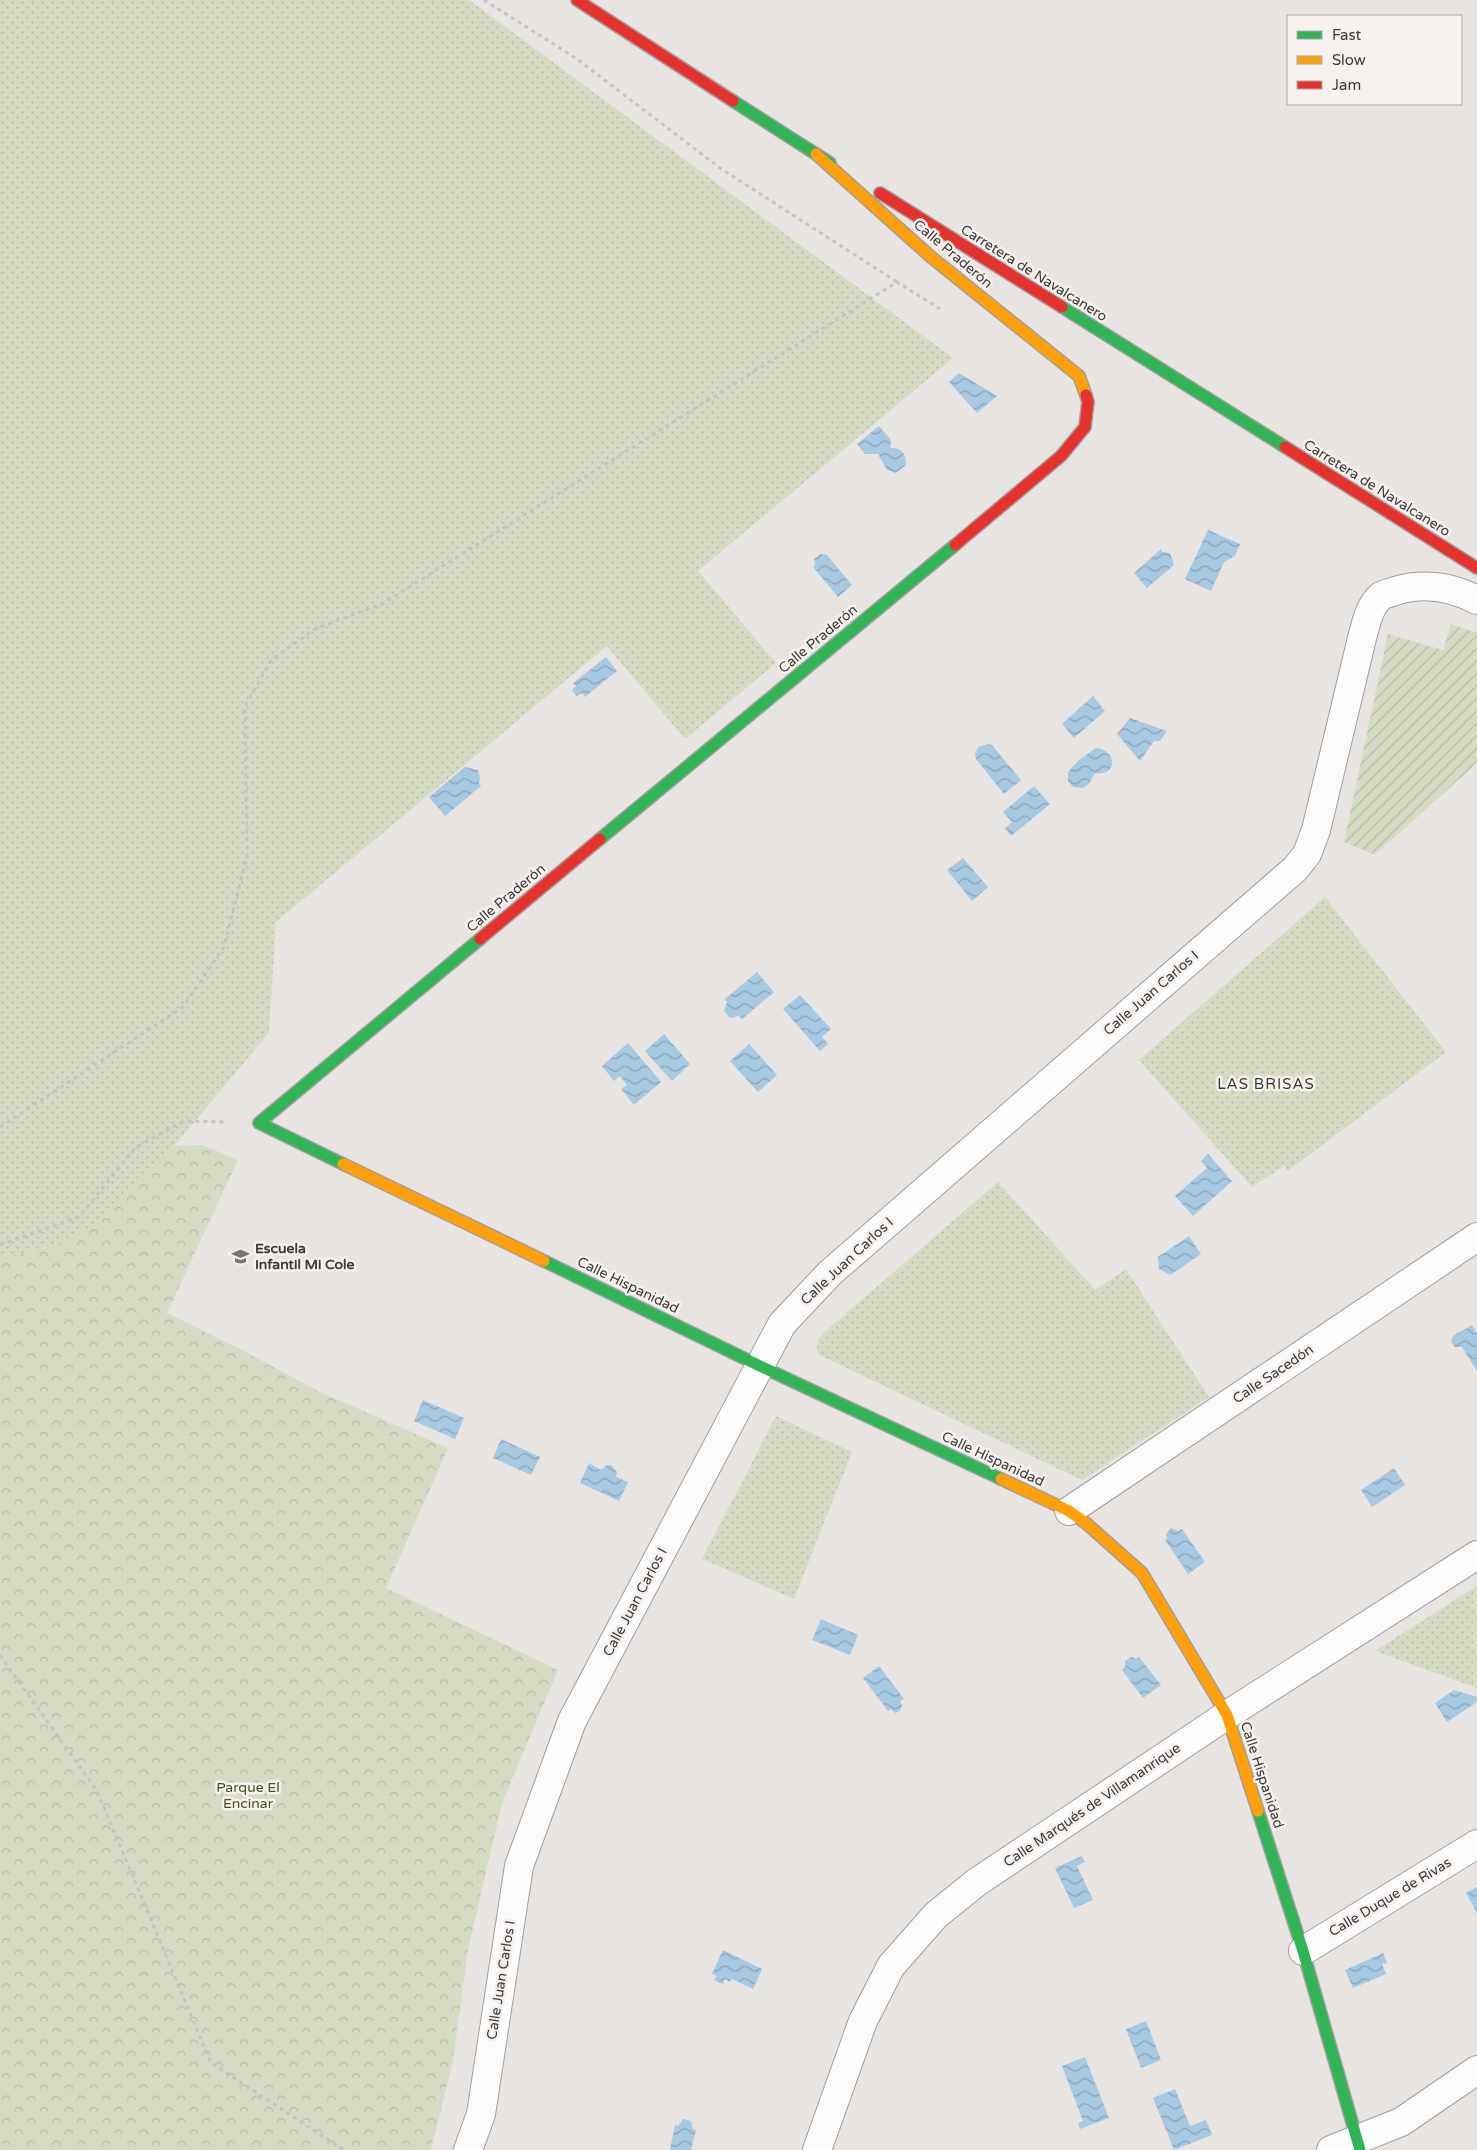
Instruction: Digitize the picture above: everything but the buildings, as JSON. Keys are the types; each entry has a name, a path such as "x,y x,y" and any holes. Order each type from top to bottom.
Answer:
{"street":[{"name":"Carretera de Navalcanero","path":"577,0 816,154 1477,568"},
{"name":"Calle Praderón","path":"259,1123 1061,456 1085,427 1088,402 1079,376 931,257 816,154"},
{"name":"Calle Juan Carlos I","path":"468,2150 480,2114 519,1866 572,1721 782,1324 830,1273 1295,869 1306,854 1316,830 1362,638 1370,611 1381,596 1401,590 1430,586 1461,592 1477,600"},
{"name":"Calle Hispanidad","path":"259,1123 760,1366 1069,1512 1087,1524 1142,1573 1227,1715 1302,1951 1359,2145"},
{"name":"Calle Sacedón","path":"1069,1512 1477,1238"},
{"name":"Calle Marqués de Villamanrique","path":"817,2150 863,2021 891,1966 936,1915 977,1882 1227,1715 1477,1556"},
{"name":"Calle Duque de Rivas","path":"1302,1951 1477,1844"},
{"path":"1331,2150 1359,2145 1401,2122 1477,2070"}],"path":[{"path":"484,0 577,59 720,168 947,314"},
{"path":"0,1127 183,1007 224,947 247,856 245,707 271,660 315,629 382,604 896,282"},
{"path":"0,1245 79,1217 136,1147 184,1121 259,1123"},
{"path":"0,1655 97,1791 211,2063 344,2150"}],"green space":[{"path":"0,0 469,0 953,358 698,571 776,663 685,739 607,646 276,922 269,1033 174,1146 146,1170 94,1225 51,1246 12,1256 0,1257"},
{"path":"1451,624 1477,633 1477,763 1375,855 1344,842 1388,634 1443,650"},
{"path":"1325,897 1446,1052 1288,1171 1284,1166 1252,1187 1139,1060"},
{"name":"Parque El Encinar","path":"203,1145 238,1160 167,1313 244,1351 320,1392 448,1448 386,1588 558,1670 502,1803 468,1949 453,2060 431,2150 0,2150 0,1257 12,1256 51,1246 94,1225 146,1170 174,1146"},
{"path":"998,1182 1095,1290 1126,1269 1209,1397 1082,1480 819,1355 818,1352 817,1343 821,1335"},
{"path":"776,1416 852,1452 794,1599 702,1559"},
{"path":"1477,1586 1477,1688 1375,1651"}],"water":[{"path":"959,373 997,396 977,413 949,382"},
{"path":"879,426 891,440 890,448 900,450 904,455 906,465 896,473 887,470 878,454 865,454 857,444"},
{"path":"1208,530 1240,544 1235,556 1224,562 1211,591 1185,579"},
{"path":"1161,549 1162,552 1170,553 1174,565 1147,588 1134,573"},
{"path":"820,554 827,555 852,585 838,597 813,567 815,565 814,559"},
{"path":"606,657 617,671 585,697 582,693 576,696 572,690 576,686 573,683"},
{"path":"1093,696 1105,711 1074,738 1062,724"},
{"path":"1130,718 1167,731 1160,741 1154,741 1140,761 1117,734"},
{"path":"988,744 992,745 1021,780 1004,794 976,759 975,754 978,747"},
{"path":"1096,748 1105,751 1111,757 1112,765 1110,769 1104,773 1094,774 1089,784 1083,788 1073,787 1068,781 1068,772 1079,760"},
{"path":"465,767 478,770 481,786 445,816 429,797"},
{"path":"1034,786 1050,804 1011,836 1005,828 1012,822 1003,812"},
{"path":"963,858 988,887 972,901 947,870"},
{"path":"757,972 774,992 742,1019 739,1016 730,1018 724,1011 727,1002 725,999"},
{"path":"800,995 831,1029 822,1037 828,1044 820,1051 783,1009"},
{"path":"664,1034 690,1064 672,1081 645,1051"},
{"path":"628,1043 661,1082 634,1105 621,1089 627,1085 620,1076 614,1081 602,1066"},
{"path":"749,1044 777,1075 758,1092 730,1061"},
{"path":"1208,1154 1232,1181 1193,1216 1175,1196 1207,1168 1201,1161"},
{"path":"1189,1236 1201,1254 1170,1275 1159,1269 1158,1257"},
{"path":"1472,1325 1477,1333 1477,1371 1462,1347 1455,1347 1451,1342 1453,1336"},
{"path":"423,1400 464,1418 455,1439 414,1421"},
{"path":"501,1439 540,1457 531,1475 493,1458"},
{"path":"589,1463 601,1470 607,1465 611,1465 617,1472 616,1477 628,1482 619,1501 580,1483"},
{"path":"1394,1468 1405,1485 1372,1507 1361,1490"},
{"path":"1171,1528 1178,1531 1182,1529 1205,1562 1188,1574 1165,1540 1167,1539 1166,1534"},
{"path":"821,1619 858,1635 850,1655 812,1640"},
{"path":"1131,1657 1136,1659 1139,1657 1161,1685 1143,1698 1122,1670 1125,1667 1125,1661"},
{"path":"879,1666 904,1699 900,1701 902,1706 900,1711 895,1713 891,1709 888,1711 863,1678"},
{"path":"1454,1690 1477,1697 1477,1702 1447,1722 1435,1703"},
{"path":"1082,1856 1085,1862 1077,1866 1093,1900 1074,1908 1055,1868"},
{"path":"1477,1887 1477,1913 1466,1893"},
{"path":"723,1950 762,1969 753,1989 732,1979 730,1982 725,1979 723,1984 714,1980 717,1976 712,1974"},
{"path":"1383,1953 1387,1963 1382,1964 1386,1974 1353,1988 1345,1970"},
{"path":"1146,2021 1161,2060 1141,2068 1126,2029"},
{"path":"1085,2057 1109,2118 1080,2129 1078,2123 1083,2121 1062,2066"},
{"path":"1175,2089 1190,2126 1206,2120 1212,2135 1174,2150 1153,2098"},
{"path":"683,2119 691,2121 693,2129 696,2130 691,2150 670,2150 675,2125 678,2126"}],"traffic: fast":[{"path":"733,101 830,163"},
{"path":"1062,307 1285,447"},
{"path":"600,839 955,545"},
{"path":"343,1164 259,1123 480,939"},
{"path":"544,1261 760,1366 1001,1479"},
{"path":"1258,1811 1303,1951 1360,2150"}],"traffic: slow":[{"path":"816,154 931,257 1079,376 1086,395"},
{"path":"343,1164 544,1261"},
{"path":"1001,1479 1069,1511 1087,1524 1142,1573 1227,1715 1258,1811"}],"traffic: jam":[{"path":"577,0 733,101"},
{"path":"880,193 1062,307"},
{"path":"955,545 1061,456 1085,427 1088,402 1086,395"},
{"path":"1285,447 1477,568"},
{"path":"480,939 600,839"}],"place":[{"name":"Escuela Infantil Mi Cole","path":"241,1256"}],"district":[{"name":"LAS BRISAS","path":"1266,1084"}]}
